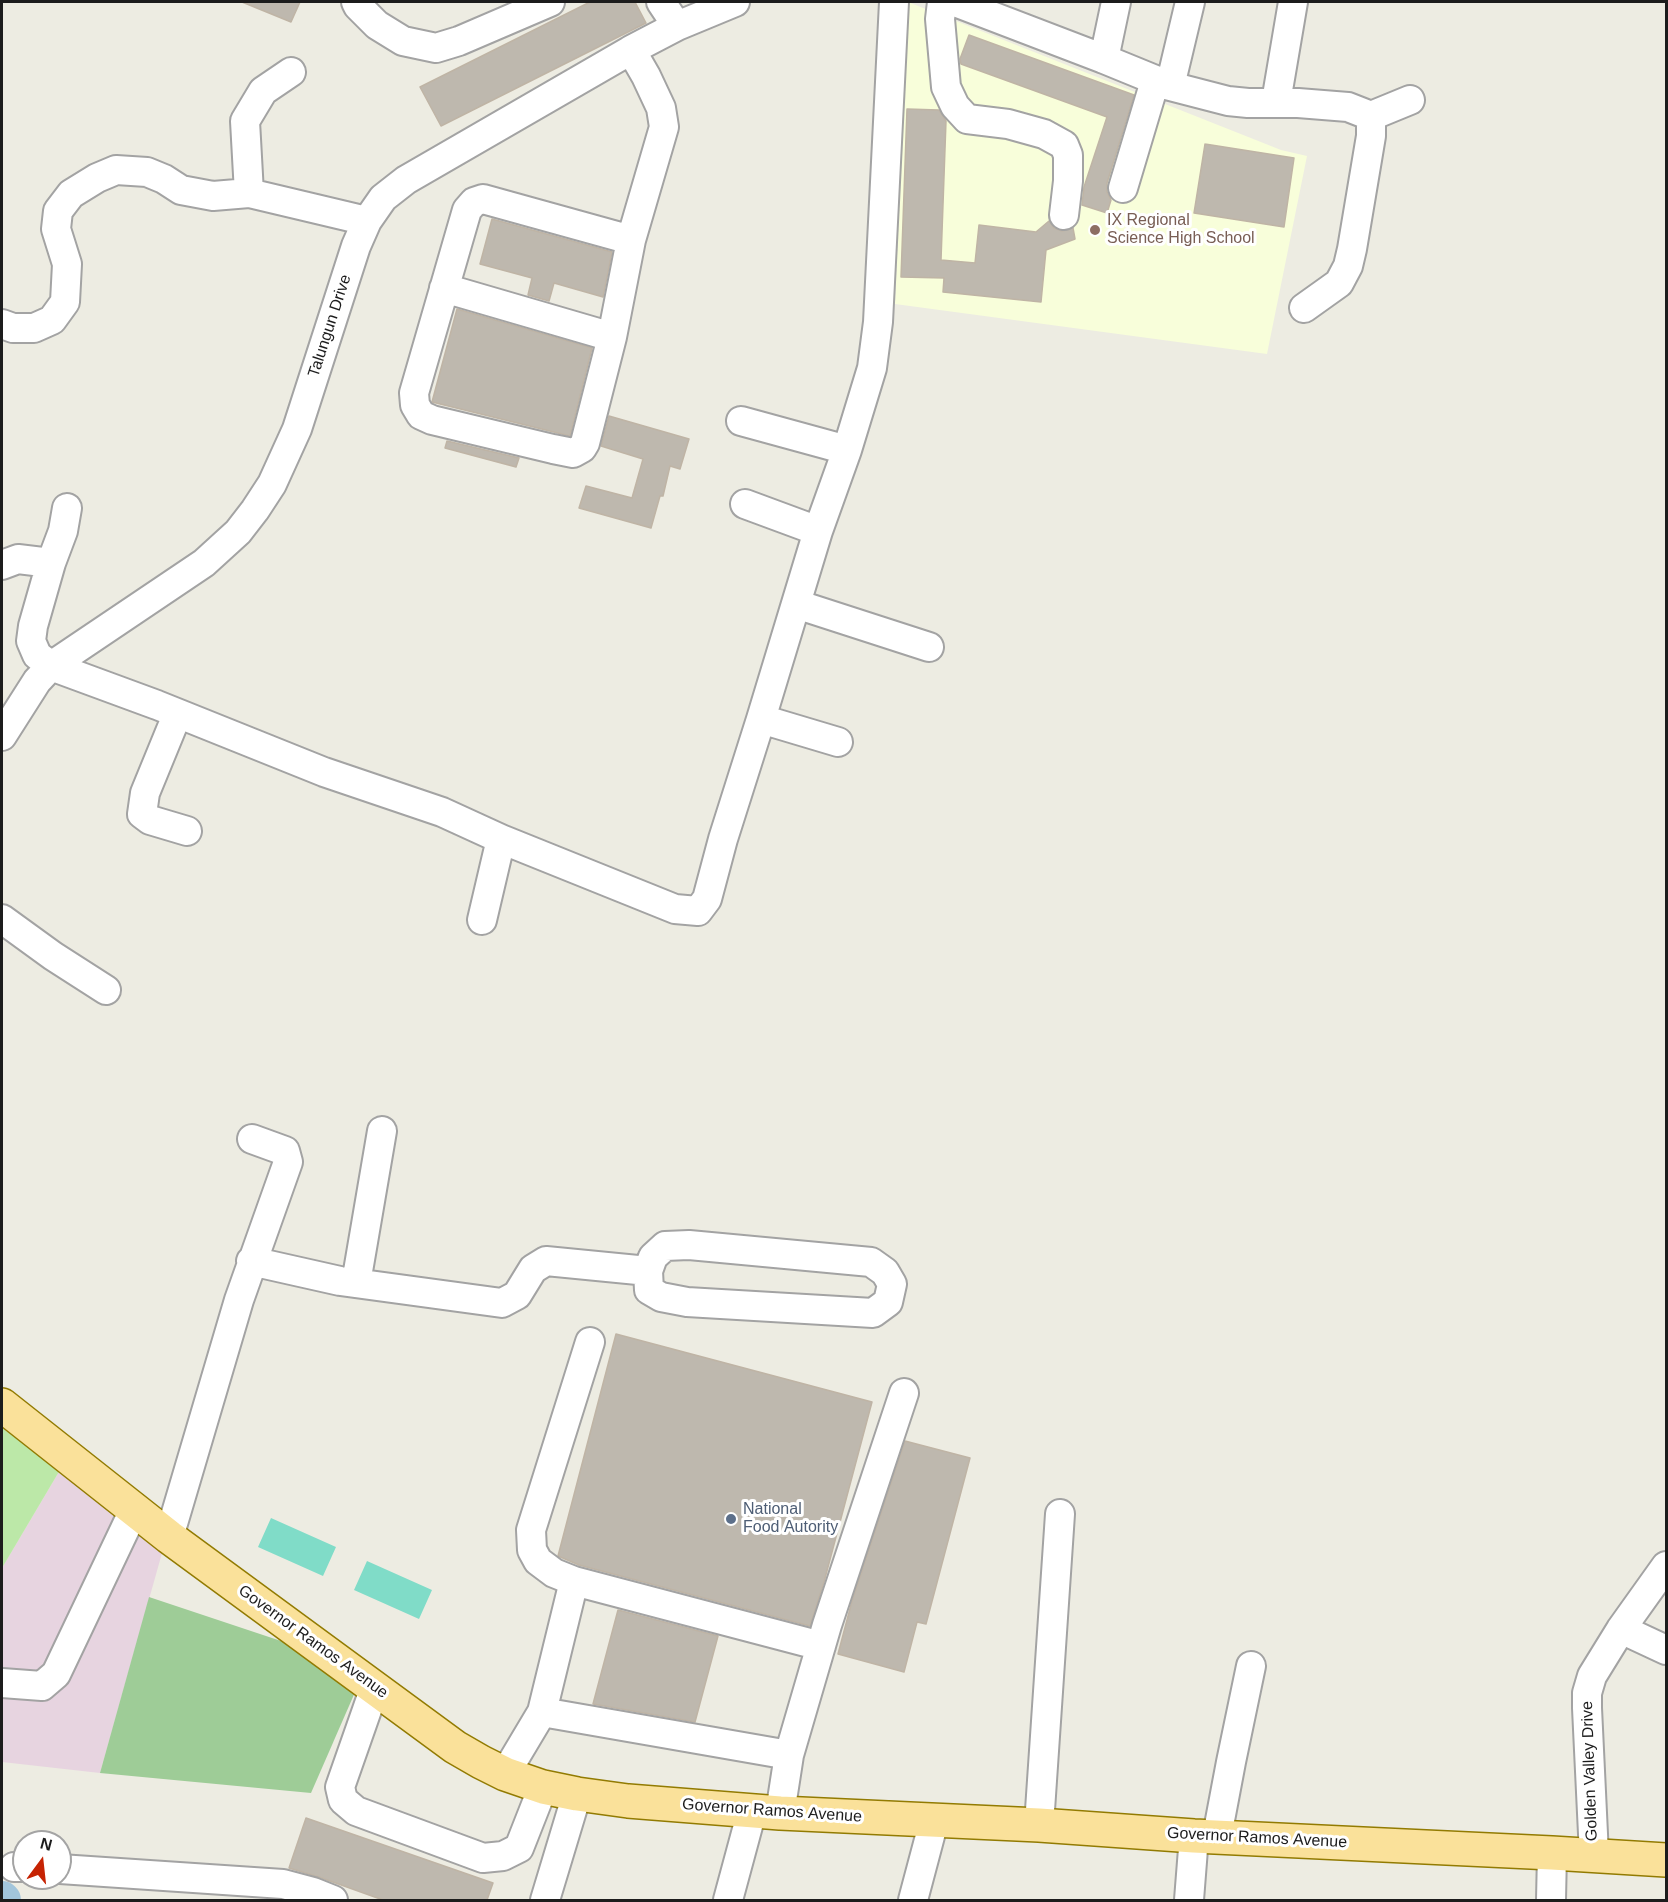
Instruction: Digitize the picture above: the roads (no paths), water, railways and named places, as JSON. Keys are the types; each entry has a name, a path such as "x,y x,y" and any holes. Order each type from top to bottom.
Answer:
{"main road":[{"name":"Governor Ramos Avenue","path":"2,1405 169,1537 455,1747 505,1774 543,1787 628,1801 766,1812 1666,1860"}],"street":[{"path":"356,2 377,25 403,41 436,48 459,41 550,2"},
{"path":"661,2 677,26"},
{"name":"Talungun Drive","path":"2,736 37,681 51,666 204,563 238,532 255,510 272,484 297,429 356,246 367,221 383,198 406,180 631,50 677,26 735,2"},
{"path":"67,508 63,531 51,563 31,641 37,655 51,666 324,772 442,812 501,839 675,909 698,911 707,899 723,839 818,531 847,450 872,368 878,322 894,2"},
{"path":"942,2 940,19 946,87 955,106 967,119 1008,124 1044,134 1064,145 1068,155 1064,215"},
{"path":"955,2 1104,58 1162,83 1228,101 1348,107 1371,116 1410,100"},
{"path":"1104,58 1116,2"},
{"path":"1123,188 1190,2"},
{"path":"1276,102 1293,2"},
{"path":"631,50 661,108 664,128 631,240 612,338 585,443 582,448 573,453 432,420 421,415 415,405 414,393 467,210 474,202 483,199 631,240"},
{"path":"249,193 244,121 264,92 291,72"},
{"path":"1304,308 1339,283 1348,266 1371,136 1371,116"},
{"path":"2,324 34,328 52,320 65,302 67,264 56,229 58,211 71,195 97,178 116,170 147,172 181,190 213,196 249,193 367,221"},
{"path":"444,288 612,338"},
{"path":"741,421 847,450"},
{"path":"745,504 818,531"},
{"path":"2,565 18,559 51,563"},
{"path":"796,604 929,647"},
{"path":"177,715 146,793 142,814 150,820 187,831"},
{"path":"761,719 837,742"},
{"path":"482,920 501,839"},
{"path":"2,919 53,956 106,990"},
{"path":"356,1283 382,1131"},
{"path":"169,1537 251,1261 288,1162 285,1151 252,1139"},
{"path":"688,1245 871,1262 885,1272 892,1284 888,1302 873,1313 687,1302 661,1297 649,1290 648,1271 653,1257 665,1246 688,1245"},
{"path":"251,1261 356,1283 502,1303 517,1294 533,1269 546,1261 648,1271"},
{"path":"590,1341 531,1530 532,1550 538,1561 554,1573 574,1581 821,1646"},
{"path":"728,1900 789,1755 821,1646 904,1394"},
{"path":"2,1683 42,1686 56,1674 135,1509"},
{"path":"1039,1825 1060,1514"},
{"name":"Golden Valley Drive","path":"1594,1855 1587,1693 1592,1676 1621,1629 1666,1566"},
{"path":"505,1774 542,1712 574,1581"},
{"path":"1621,1629 1666,1650"},
{"path":"1189,1900 1205,1836 1231,1762 1251,1666"},
{"path":"375,1687 340,1787 343,1800 356,1811 483,1858 503,1856 519,1848 543,1787"},
{"path":"542,1712 789,1755"},
{"path":"545,1900 577,1794"},
{"path":"913,1900 934,1821"},
{"path":"1551,1900 1552,1853"},
{"path":"72,1870 283,1884 333,1900"}],"place":[{"name":"IX Regional Science High School","path":"1095,230"},
{"name":"National Food Autority","path":"731,1519"}]}
